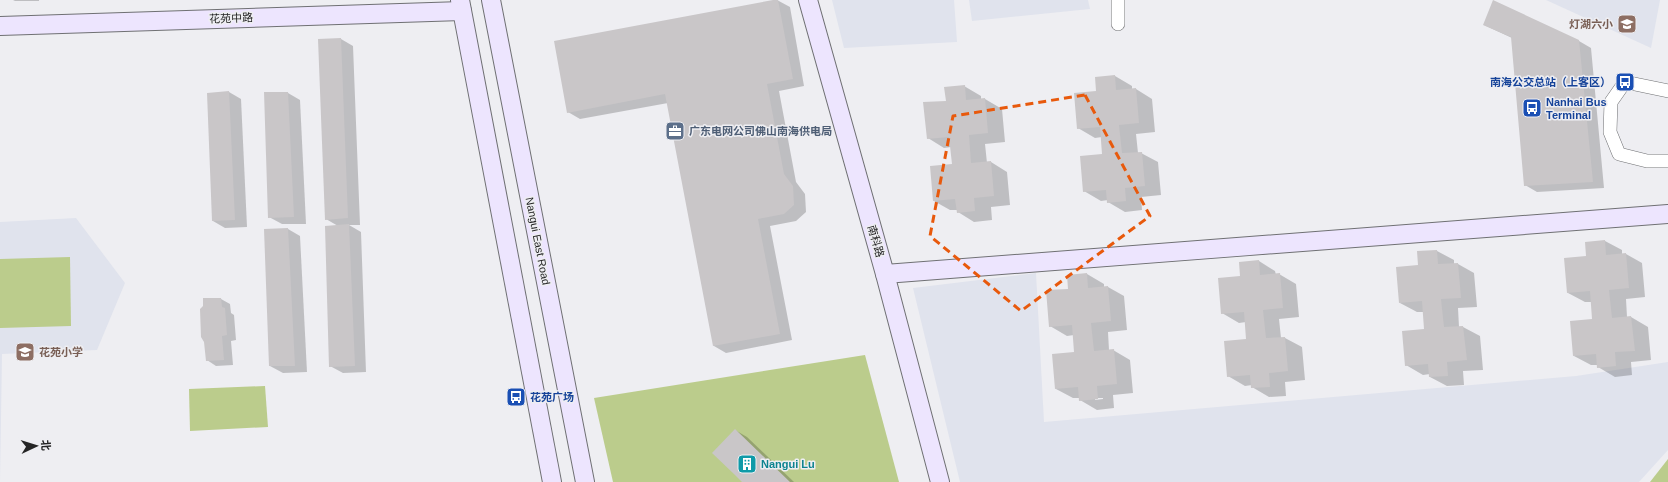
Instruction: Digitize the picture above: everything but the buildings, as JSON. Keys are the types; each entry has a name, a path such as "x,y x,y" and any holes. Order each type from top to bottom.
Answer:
{"street":[{"name":"Nangui East Road","path":"491,0 585,482"},
{"name":"南科路","path":"808,0 885,274 940,482"},
{"path":"1118,0 1118,24"},
{"path":"461,6 552,482"},
{"name":"花苑中路","path":"0,26 461,6"},
{"path":"1668,91 1625,82 1611,102 1610,132 1619,154 1647,161 1668,161"},
{"path":"885,274 1668,214"}],"highlighted area":[{"path":"1085,95 1150,216 1021,311 930,236 953,116"}],"shaded area":[{"path":"832,0 954,0 957,42 844,48"},
{"path":"969,0 1088,0 1090,9 972,21"},
{"name":"灯湖六小","path":"1546,0 1660,0 1651,48"},
{"name":"花苑小学","path":"76,218 125,283 97,350 2,354 0,482 0,222"},
{"path":"1036,273 1044,422 1576,376 1668,362 1668,450 1639,482 960,482 913,288"}],"green space":[{"path":"70,257 71,326 0,328 0,259"},
{"path":"865,355 899,482 613,482 594,398"},
{"path":"265,386 268,427 190,431 189,389"},
{"path":"1668,459 1668,482 1650,482"}],"place":[{"name":"灯湖六小","path":"1627,24"},
{"name":"南海公交总站（上客区）","path":"1625,82"},
{"name":"Nanhai Bus Terminal","path":"1532,108"},
{"name":"广东电网公司佛山南海供电局","path":"675,131"},
{"name":"花苑小学","path":"25,352"},
{"name":"花苑广场","path":"516,397"},
{"name":"Nangui Lu","path":"747,464"}]}
